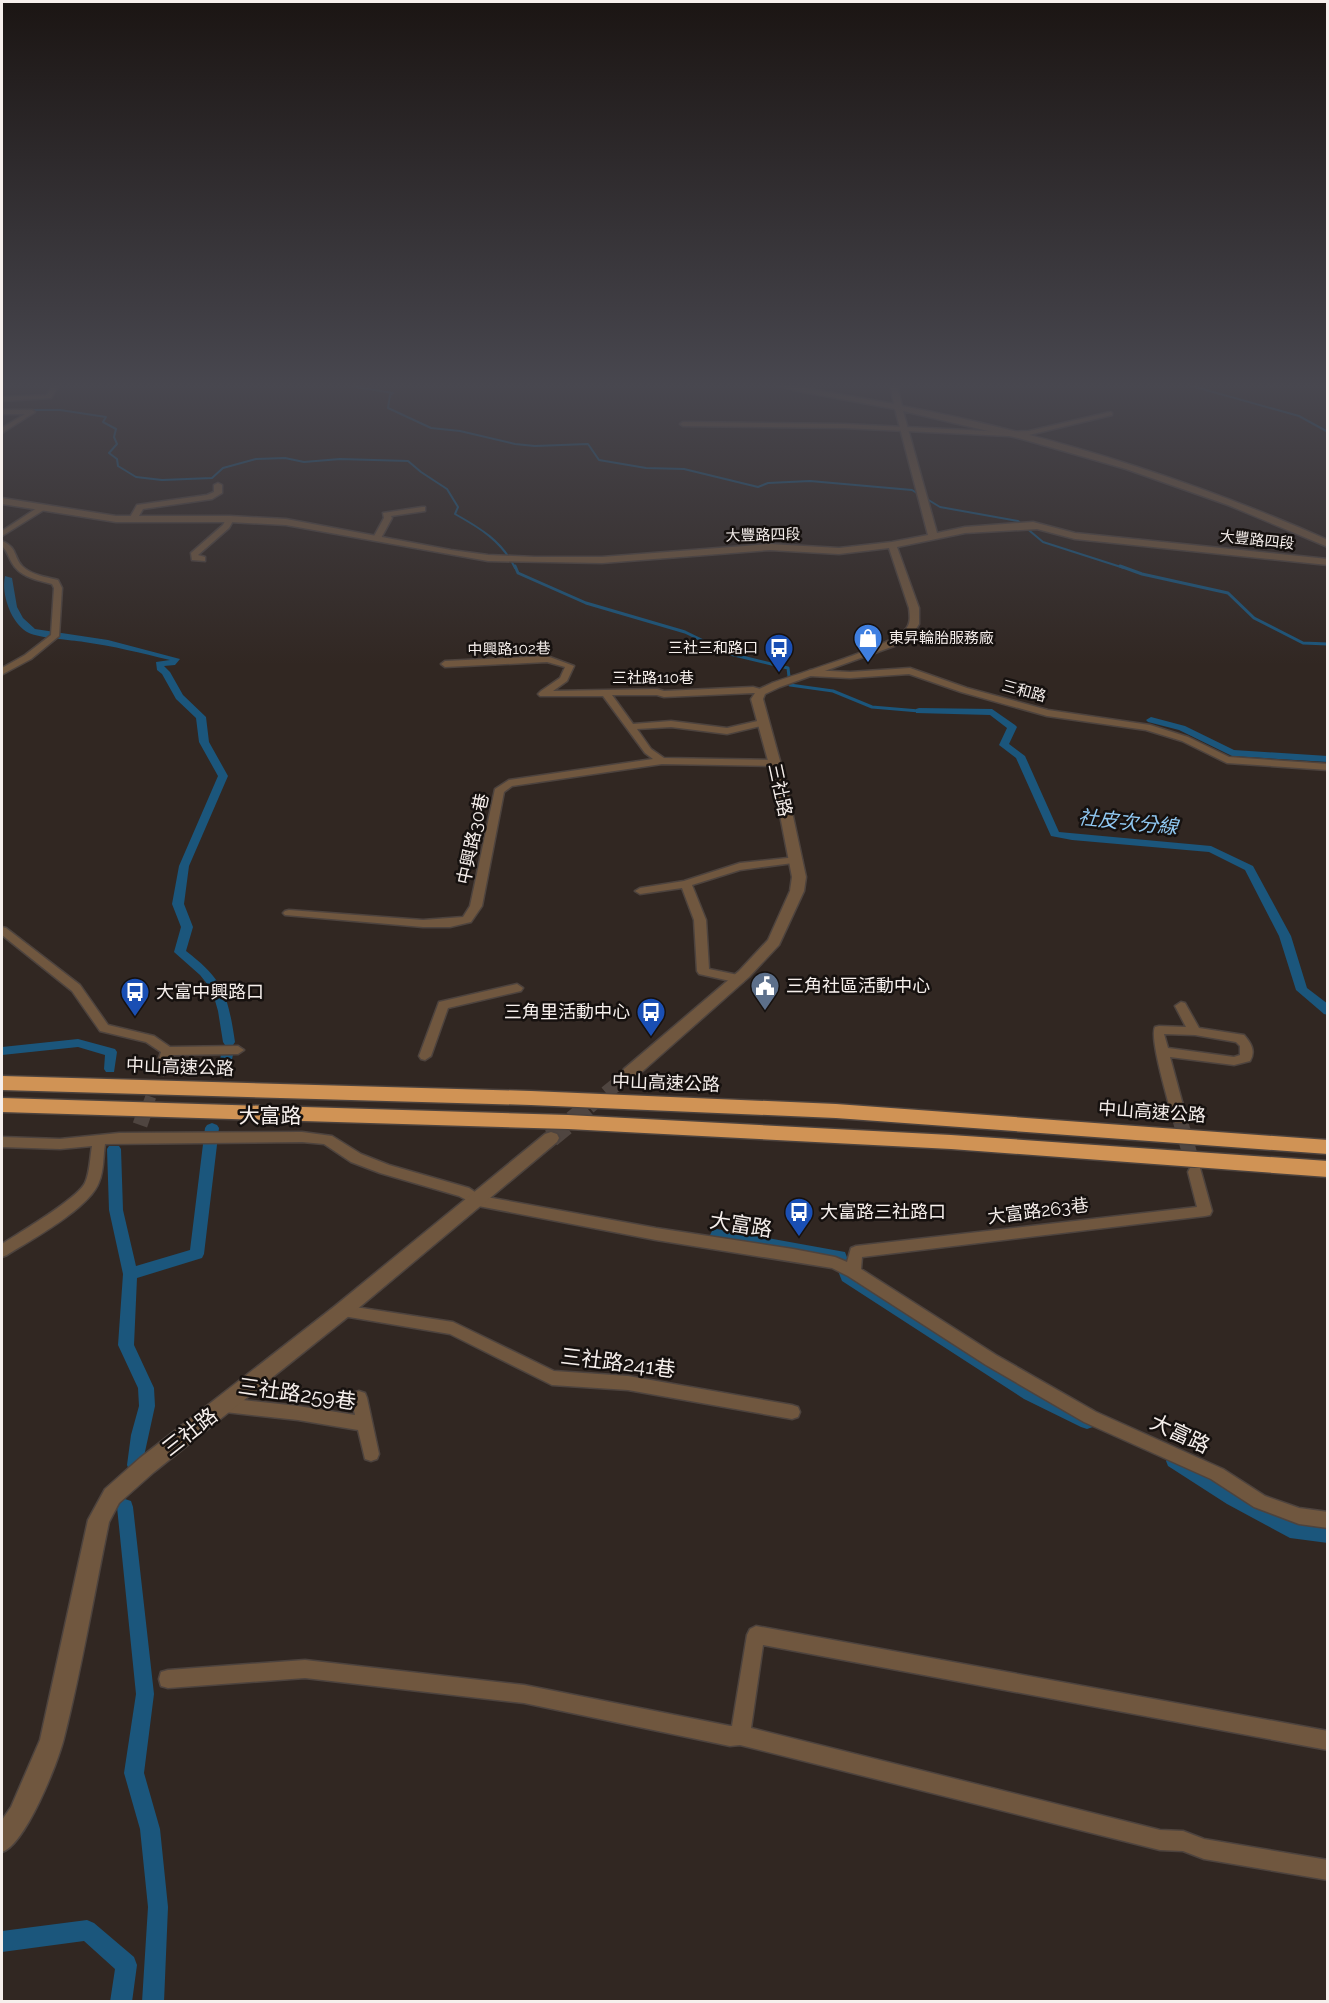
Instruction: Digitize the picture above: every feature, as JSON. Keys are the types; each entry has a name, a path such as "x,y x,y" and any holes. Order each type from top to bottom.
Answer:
{"highway":[{"name":"中山高速公路","path":"2,1083 531,1098 836,1110 1328,1147"},
{"path":"2,1105 568,1122 951,1142 1328,1168"}],"street":[{"path":"918,478 933,536"},
{"path":"1156,478 1262,515 1328,544"},
{"path":"1181,478 1244,500 1328,534"},
{"path":"133,519 140,507 209,497 218,493 218,485"},
{"name":"大豐路四段","path":"2,501 89,516 286,522 488,558 602,560 787,547 839,551 892,545 965,530 1041,526 1075,536 1328,562"},
{"path":"2,534 43,508"},
{"path":"377,538 388,518 386,515 422,509"},
{"path":"202,559 195,558 194,555 226,526 230,519"},
{"path":"2,543 12,551 13,561 23,572 55,582 58,588 55,636 28,657 3,671"},
{"path":"761,692 893,643 904,637 913,627 915,612 892,545"},
{"name":"中興路102巷","path":"445,664 547,660 570,666 564,679 543,694"},
{"name":"三和路","path":"810,673 850,675 910,671 964,690 1047,713 1147,727 1185,739 1227,760 1328,767"},
{"name":"三社路110巷","path":"543,694 605,692 664,694 753,690 761,692"},
{"path":"605,692 648,751 662,761"},
{"name":"三社路","path":"630,1073 739,979 774,942 797,891 800,877 797,860 775,763 762,723 758,699 761,692"},
{"path":"630,727 670,724 727,731 762,723"},
{"name":"中興路30巷","path":"289,913 421,924 451,924 467,920 476,906 499,790 509,783 662,761 775,763"},
{"path":"640,891 686,884 719,871 756,861 797,860"},
{"path":"686,884 700,920 703,971 739,979"},
{"path":"2,930 76,988 105,1028 150,1039 168,1051 238,1050"},
{"path":"425,1056 442,1005 517,988"},
{"path":"1181,1006 1195,1031"},
{"path":"1161,1051 1234,1061 1246,1058 1246,1046 1240,1038 1195,1031 1159,1030 1161,1051 1180,1120"},
{"path":"163,1064 168,1051"},
{"path":"134,1138 140,1125"},
{"name":"大富路","path":"2,1142 60,1144 134,1138 302,1137 327,1139 356,1158 464,1192 478,1201 656,1234 835,1263 853,1272 991,1360 1090,1417 1217,1474 1260,1502 1299,1516 1328,1520"},
{"name":"三社路","path":"2,1840 20,1816 52,1741 99,1520 112,1496 147,1465 478,1201 551,1138"},
{"path":"2,1251 42,1226 86,1193 93,1181 99,1142"},
{"name":"大富路263巷","path":"853,1272 856,1252 1205,1211 1195,1172"},
{"name":"三社路241巷","path":"342,1311 453,1328 552,1378 628,1383 792,1412"},
{"name":"三社路259巷","path":"359,1398 371,1454"},
{"name":"三社路259巷","path":"225,1405 298,1413 364,1424"},
{"path":"740,1735 756,1635 1328,1741"},
{"path":"168,1679 305,1669 524,1694 730,1736 740,1735 1160,1840 1183,1841 1204,1849 1328,1870"}],"waterway":[{"path":"149,478 200,478"},
{"path":"431,478 447,489 458,507 455,514 482,530 497,543 515,568"},
{"path":"723,478 758,487 768,483 810,481 912,490 940,507 1018,521 1043,542 1124,568"},
{"path":"515,566 518,573 586,603 685,632 730,654 788,668 790,685 833,691 872,707 919,711"},
{"path":"1120,566 1142,574 1228,593 1254,618 1303,643 1328,644"},
{"path":"8,578 16,614 32,631 108,643 176,659 172,663 159,664 161,670 166,672 171,685 184,703 201,717 204,742 223,776 184,866 178,904 187,927 180,952 204,972 218,990 229,1042"},
{"name":"社皮次分線","path":"919,711 992,712 1012,727 1004,745 1020,756 1055,834 1211,849 1249,868 1285,936 1302,990 1328,1011"},
{"path":"1151,720 1182,728 1232,753 1328,759"},
{"path":"2,1051 78,1043 111,1052 110,1069"},
{"path":"223,1071 227,1055"},
{"path":"130,1274 197,1254 212,1128"},
{"path":"114,1149 116,1210 130,1274"},
{"path":"717,1235 840,1256 847,1277 1030,1394 1087,1422"},
{"path":"130,1274 126,1345 146,1388 147,1406 139,1435 135,1465"},
{"path":"1174,1461 1233,1499 1296,1532 1328,1535"},
{"path":"125,1507 145,1694 134,1773 150,1829 158,1907 153,2002"},
{"path":"2,1942 87,1930 126,1965 121,2002"}],"tunnel":[{"path":"147,1107 163,1064"},
{"path":"589,1107 630,1073"},
{"path":"140,1125 147,1105"},
{"path":"551,1138 591,1105"},
{"path":"1180,1120 1193,1165"}],"place":[{"name":"東昇輪胎服務廠","path":"868,664"},
{"name":"三社三和路口","path":"779,674"},
{"name":"三角社區活動中心","path":"765,1012"},
{"name":"大富中興路口","path":"135,1018"},
{"name":"三角里活動中心","path":"651,1038"},
{"name":"大富路三社路口","path":"799,1238"}]}
